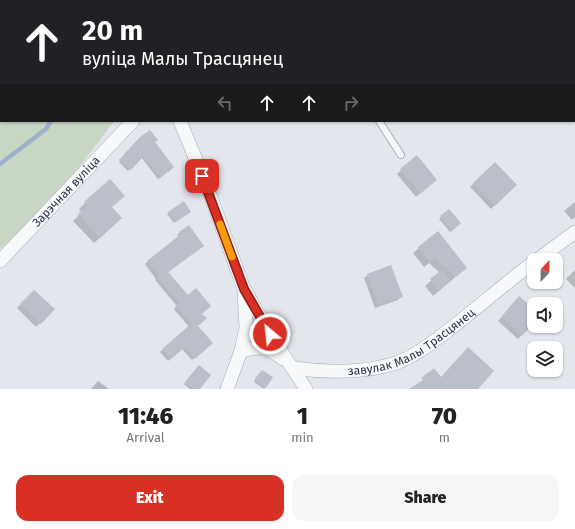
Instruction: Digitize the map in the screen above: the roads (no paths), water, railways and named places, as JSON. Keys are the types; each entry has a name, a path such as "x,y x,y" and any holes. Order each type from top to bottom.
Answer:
{"street":[{"name":"Зарэчная вуліца","path":"0,262 132,122"},
{"path":"180,122 208,189 244,289 270,334 294,368 306,389"},
{"path":"546,253 575,232"},
{"name":"завулак Малы Трасцянец","path":"294,368 311,371 350,370 379,367 398,362 418,352 437,339 527,268"},
{"path":"227,389 241,351 246,328 244,289"},
{"path":"241,351 258,347 272,350 294,368"}],"lane":[{"path":"381,122 401,155"}],"waterway":[{"path":"0,164 46,129 50,122"}]}
